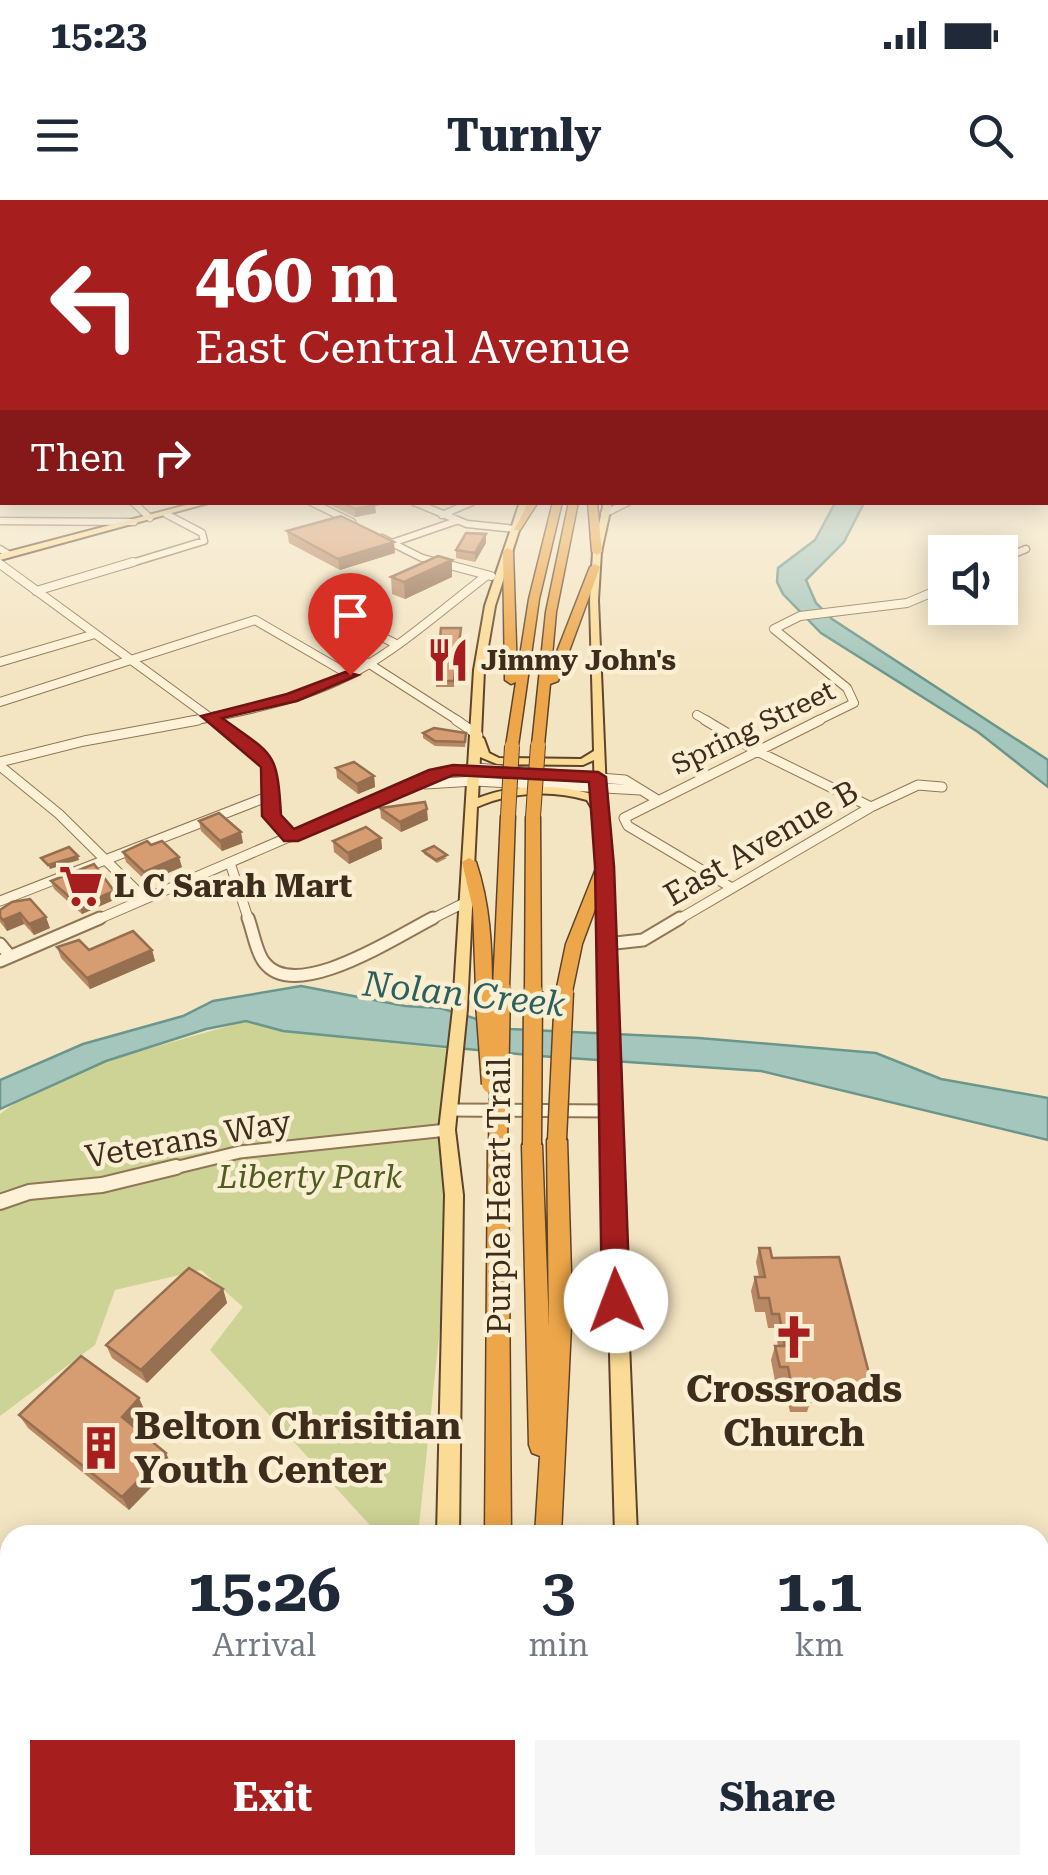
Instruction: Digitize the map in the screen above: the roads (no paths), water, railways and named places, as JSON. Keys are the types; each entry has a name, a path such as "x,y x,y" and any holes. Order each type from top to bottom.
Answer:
{"highway":[{"path":"516,528 524,516"},
{"name":"Purple Heart Trail","path":"498,1525 498,1140 492,989 514,726 534,599 554,516"},
{"name":"Purple Heart Trail","path":"546,1525 532,1145 533,817 551,612 571,516"},
{"path":"593,516 597,552"},
{"path":"508,551 513,648 509,696 514,726"},
{"path":"540,720 567,635 596,567"},
{"path":"469,862 476,880 492,989"},
{"path":"547,1525 561,1305 557,1140 564,992 574,944 604,866"}],"main road":[{"path":"2,556 157,516"},
{"path":"448,1525 454,1195 450,1112 482,650 520,516"},
{"path":"604,516 596,567 598,782 626,1525"},
{"path":"478,736 484,755 497,761 583,762 599,753"},
{"path":"473,805 496,794 568,792 591,798 602,824"}],"street":[{"path":"36,591 204,541 202,533 170,516"},
{"path":"341,516 361,526"},
{"path":"445,516 516,528"},
{"path":"0,521 134,522"},
{"path":"392,543 456,521"},
{"path":"370,532 422,558 486,576 500,576"},
{"path":"1018,553 1026,550"},
{"path":"2,556 36,591 261,754 270,766 272,816 291,837"},
{"path":"145,899 0,764 58,744 291,698 350,675 486,576"},
{"name":"Spring Street","path":"732,888 628,826 623,820 626,815 854,703 848,688 774,629 800,616 907,603 928,594"},
{"path":"328,609 394,643"},
{"path":"0,702 246,621 265,624 350,675"},
{"path":"0,662 95,634"},
{"path":"368,663 478,736"},
{"path":"697,715 757,751 871,808"},
{"path":"0,944 5,959 410,786 476,774 598,782 642,790 656,799"},
{"name":"East Avenue B","path":"606,944 643,940 871,808 918,785 942,787"},
{"path":"0,901 272,795"},
{"path":"230,864 262,962 283,977 305,977 330,969 466,902"},
{"name":"Veterans Way","path":"0,1202 28,1192 102,1185 240,1152 450,1112 610,1111"}],"water":[{"path":"828,516 857,516 844,542 806,580 816,603 832,619 1048,760 1048,787 978,732 821,633 783,594 777,582 778,568 815,540"},
{"path":"301,986 405,1006 440,1008 510,1029 699,1038 876,1053 941,1079 1048,1098 1048,1140 761,1071 539,1056 283,1031 246,1021 206,1029 106,1061 0,1109 0,1080 83,1044 183,1016 213,1001"}],"place":[{"name":"Jimmy John's","path":"448,660"},
{"name":"L C Sarah Mart","path":"81,886"},
{"name":"Crossroads Church","path":"794,1337"},
{"name":"Belton Chrisitian Youth Center","path":"101,1448"}],"water label":[{"name":"Nolan Creek","path":"464,994"}],"park label":[{"name":"Liberty Park","path":"310,1177"}]}
